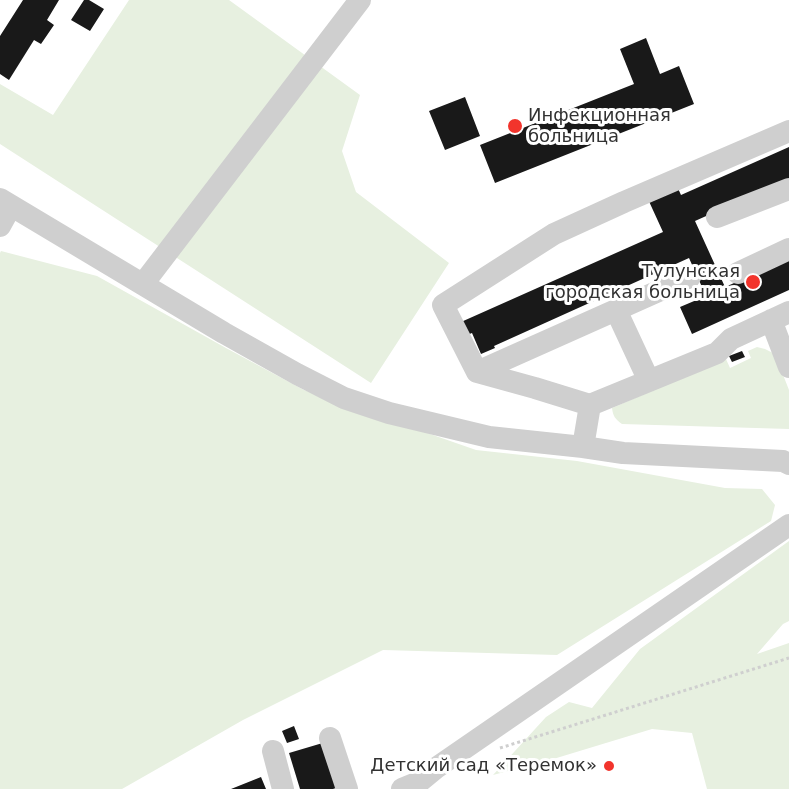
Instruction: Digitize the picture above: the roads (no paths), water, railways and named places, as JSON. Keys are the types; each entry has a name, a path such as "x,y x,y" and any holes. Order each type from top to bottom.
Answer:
{"street":[{"path":"143,284 360,0"},
{"path":"789,131 554,234 443,305 477,372 590,405 717,353 731,339 780,316 789,367"},
{"path":"717,217 789,189"},
{"path":"0,226 6,202 297,374 344,398 388,412 489,437 622,453 787,467"},
{"path":"738,273 789,249"},
{"path":"477,372 690,277"},
{"path":"616,310 649,381"},
{"path":"583,447 590,405"},
{"path":"414,787 436,768 789,525"},
{"path":"330,738 347,789"},
{"path":"273,751 283,789"}],"place":[{"name":"Инфекционная больница","path":"515,126"},
{"name":"Тулунская городская больница","path":"753,282"},
{"name":"Детский сад «Теремок»","path":"609,766"}]}
